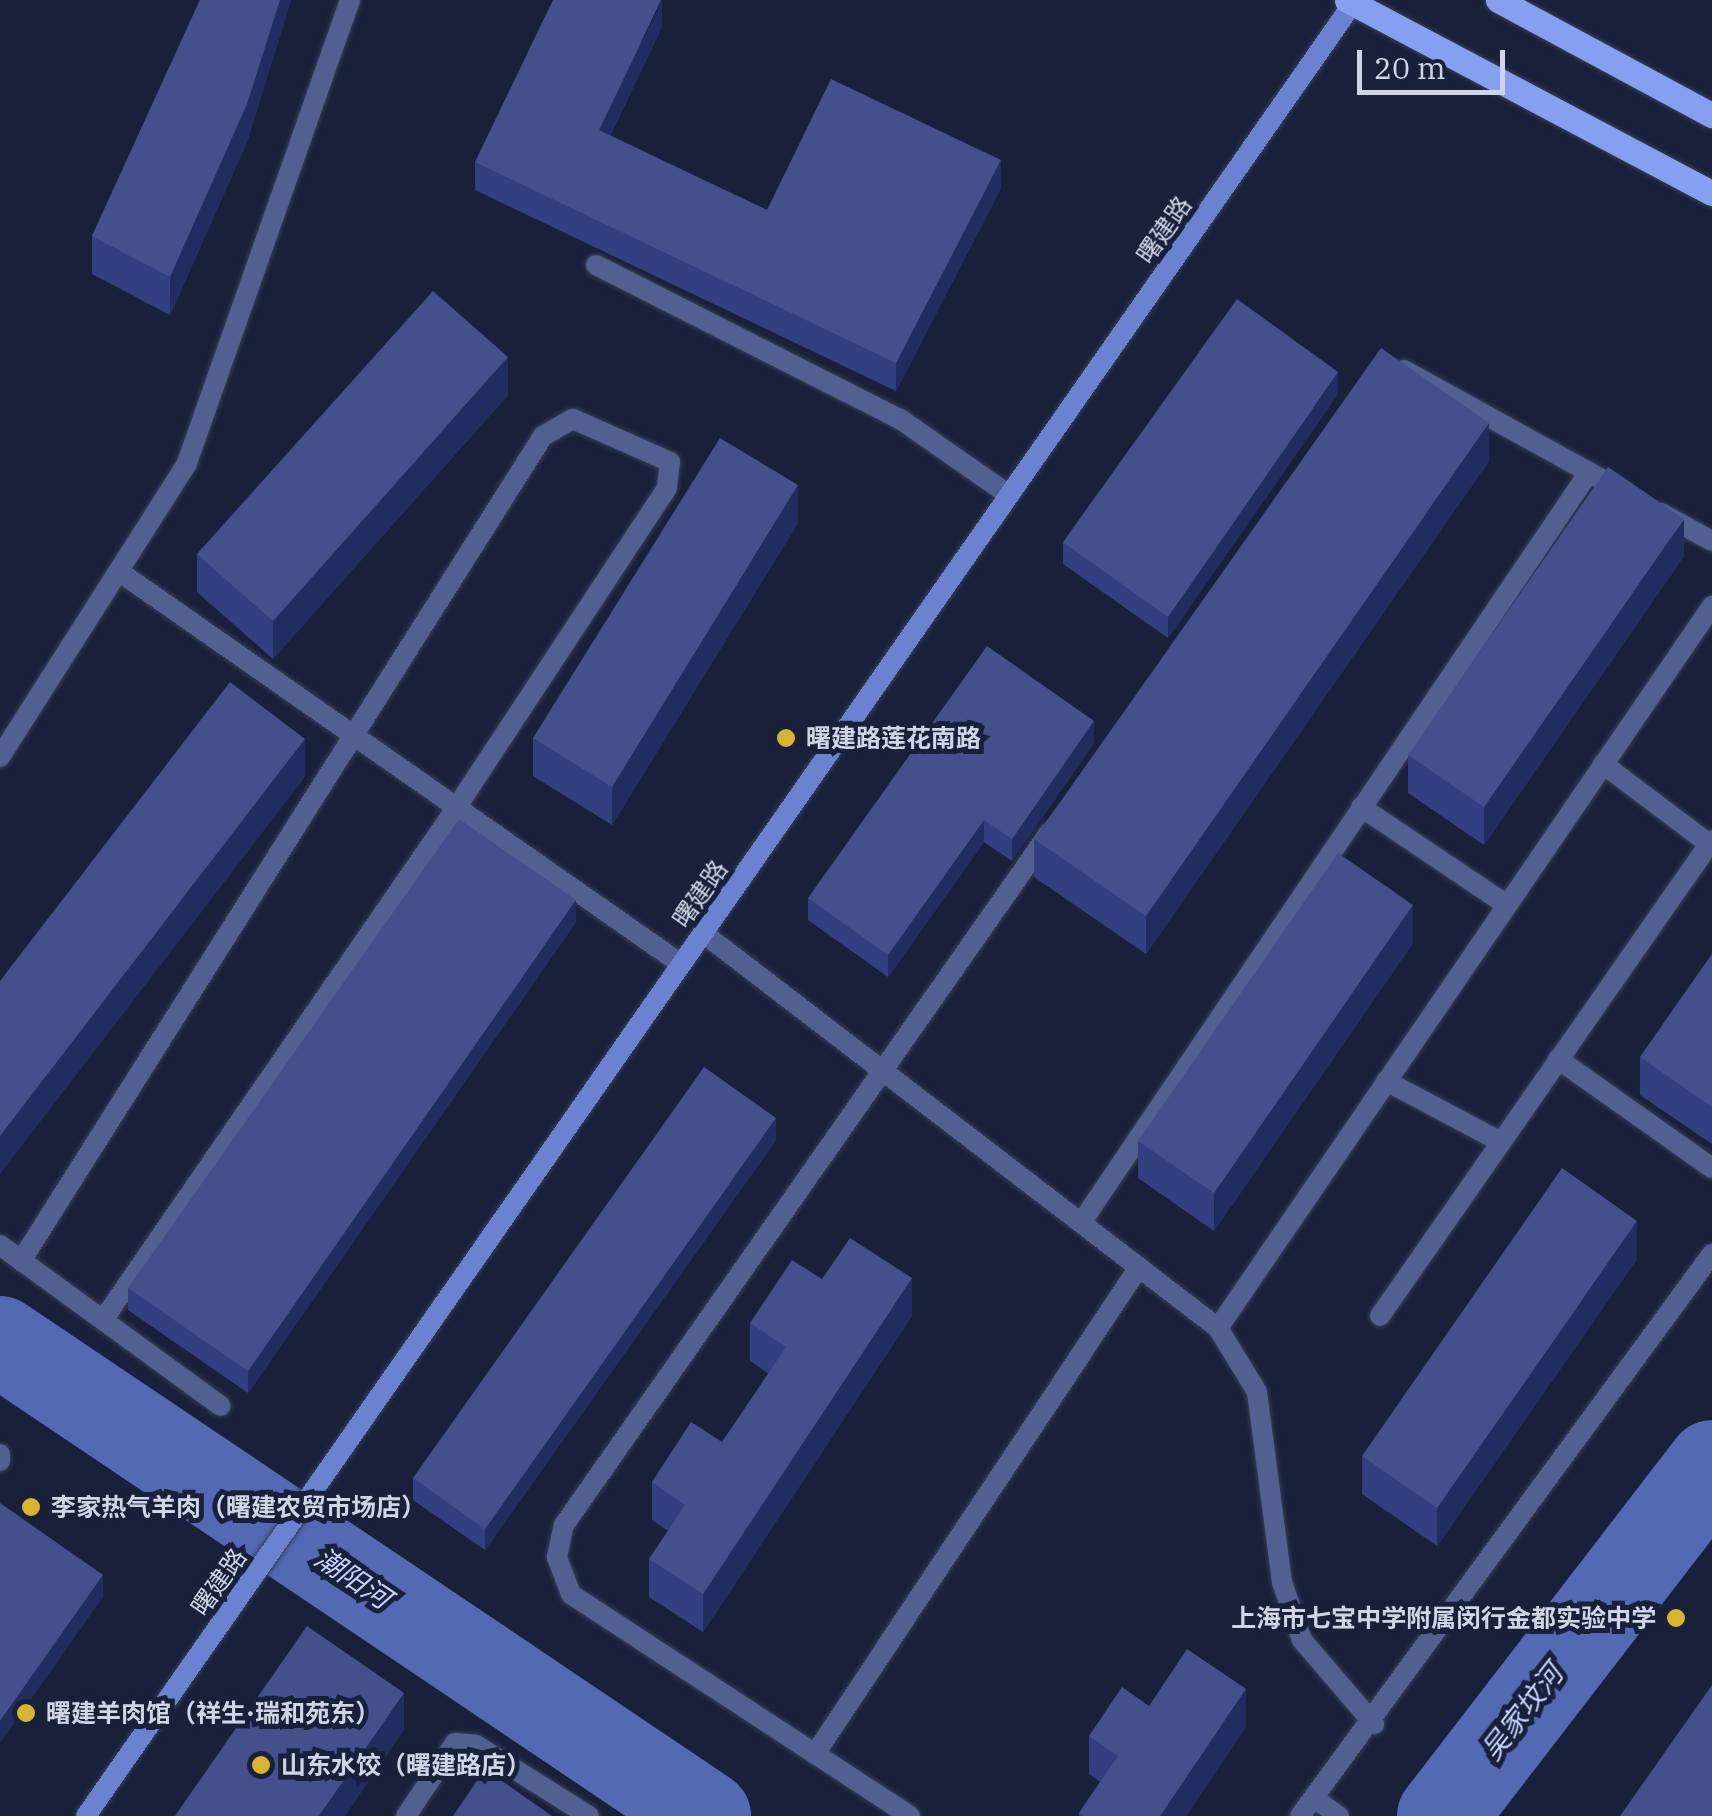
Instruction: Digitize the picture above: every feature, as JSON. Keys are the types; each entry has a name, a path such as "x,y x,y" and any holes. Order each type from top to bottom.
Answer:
{"main road":[{"path":"1498,0 1712,115"},
{"path":"1351,1 1712,193"}],"street":[{"path":"0,757 124,575 187,463 350,0"},
{"name":"曙建路","path":"86,1816 1351,1"},
{"path":"596,265 900,419 1009,494"},
{"path":"1370,373 1409,370 1712,541"},
{"path":"21,1261 543,436 573,419 670,462 666,488 457,807 103,1320"},
{"path":"1081,1222 1588,472"},
{"path":"124,575 681,964"},
{"path":"1218,1328 1712,606"},
{"path":"1380,1316 1711,842 1604,764"},
{"path":"1362,807 1507,906"},
{"path":"910,1816 571,1594 557,1558 564,1525 1064,811"},
{"path":"703,933 1218,1328 1258,1392 1282,1582 1302,1640 1374,1724"},
{"path":"1558,1059 1712,1168"},
{"path":"1386,1081 1502,1142"},
{"path":"0,1245 221,1406"},
{"path":"1300,1816 1374,1724 1712,1254"},
{"path":"816,1754 1139,1267"},
{"path":"0,1454 0,1461"},
{"path":"406,1816 454,1743 476,1745 588,1816"},
{"path":"1314,1798 1338,1816"}],"building":[{"path":"200,0 280,0 247,104 170,277 92,236"},
{"path":"553,0 661,0 599,130 767,210 831,79 1001,160 896,363 475,162"},
{"path":"433,291 508,357 273,621 197,554"},
{"path":"1237,299 1338,372 1168,617 1063,542"},
{"path":"1381,348 1489,423 1146,916 1034,839"},
{"path":"720,438 798,485 612,787 533,738"},
{"path":"1608,467 1684,519 1484,807 1408,755"},
{"path":"987,646 1094,721 1012,839 984,820 888,955 808,898"},
{"path":"230,682 305,739 0,1136 0,981"},
{"path":"459,819 576,900 248,1371 128,1288"},
{"path":"1338,853 1413,905 1214,1193 1138,1141"},
{"path":"1712,954 1712,1107 1640,1057"},
{"path":"704,1067 776,1118 485,1529 413,1478"},
{"path":"1562,1168 1637,1221 1437,1508 1362,1456"},
{"path":"850,1238 912,1278 703,1594 649,1559 685,1505 652,1482 691,1422 722,1442 786,1347 750,1323 792,1260 822,1279"},
{"path":"0,1503 103,1575 0,1721"},
{"path":"307,1626 404,1693 319,1816 175,1816"},
{"path":"1187,1649 1246,1689 1160,1816 1079,1813 1118,1756 1089,1736 1122,1687 1149,1706"},
{"path":"1712,1685 1712,1816 1620,1816"},
{"path":"485,1769 552,1816 453,1816"}],"waterway":[{"name":"潮阳河","path":"0,1341 706,1816"},
{"name":"吴家坟河","path":"1442,1816 1712,1465"}],"place":[{"name":"曙建路莲花南路","path":"786,738"},
{"name":"李家热气羊肉（曙建农贸市场店）","path":"31,1507"},
{"name":"上海市七宝中学附属闵行金都实验中学","path":"1676,1618"},
{"name":"曙建羊肉馆（祥生·瑞和苑东）","path":"26,1713"},
{"name":"山东水饺（曙建路店）","path":"261,1765"}]}
